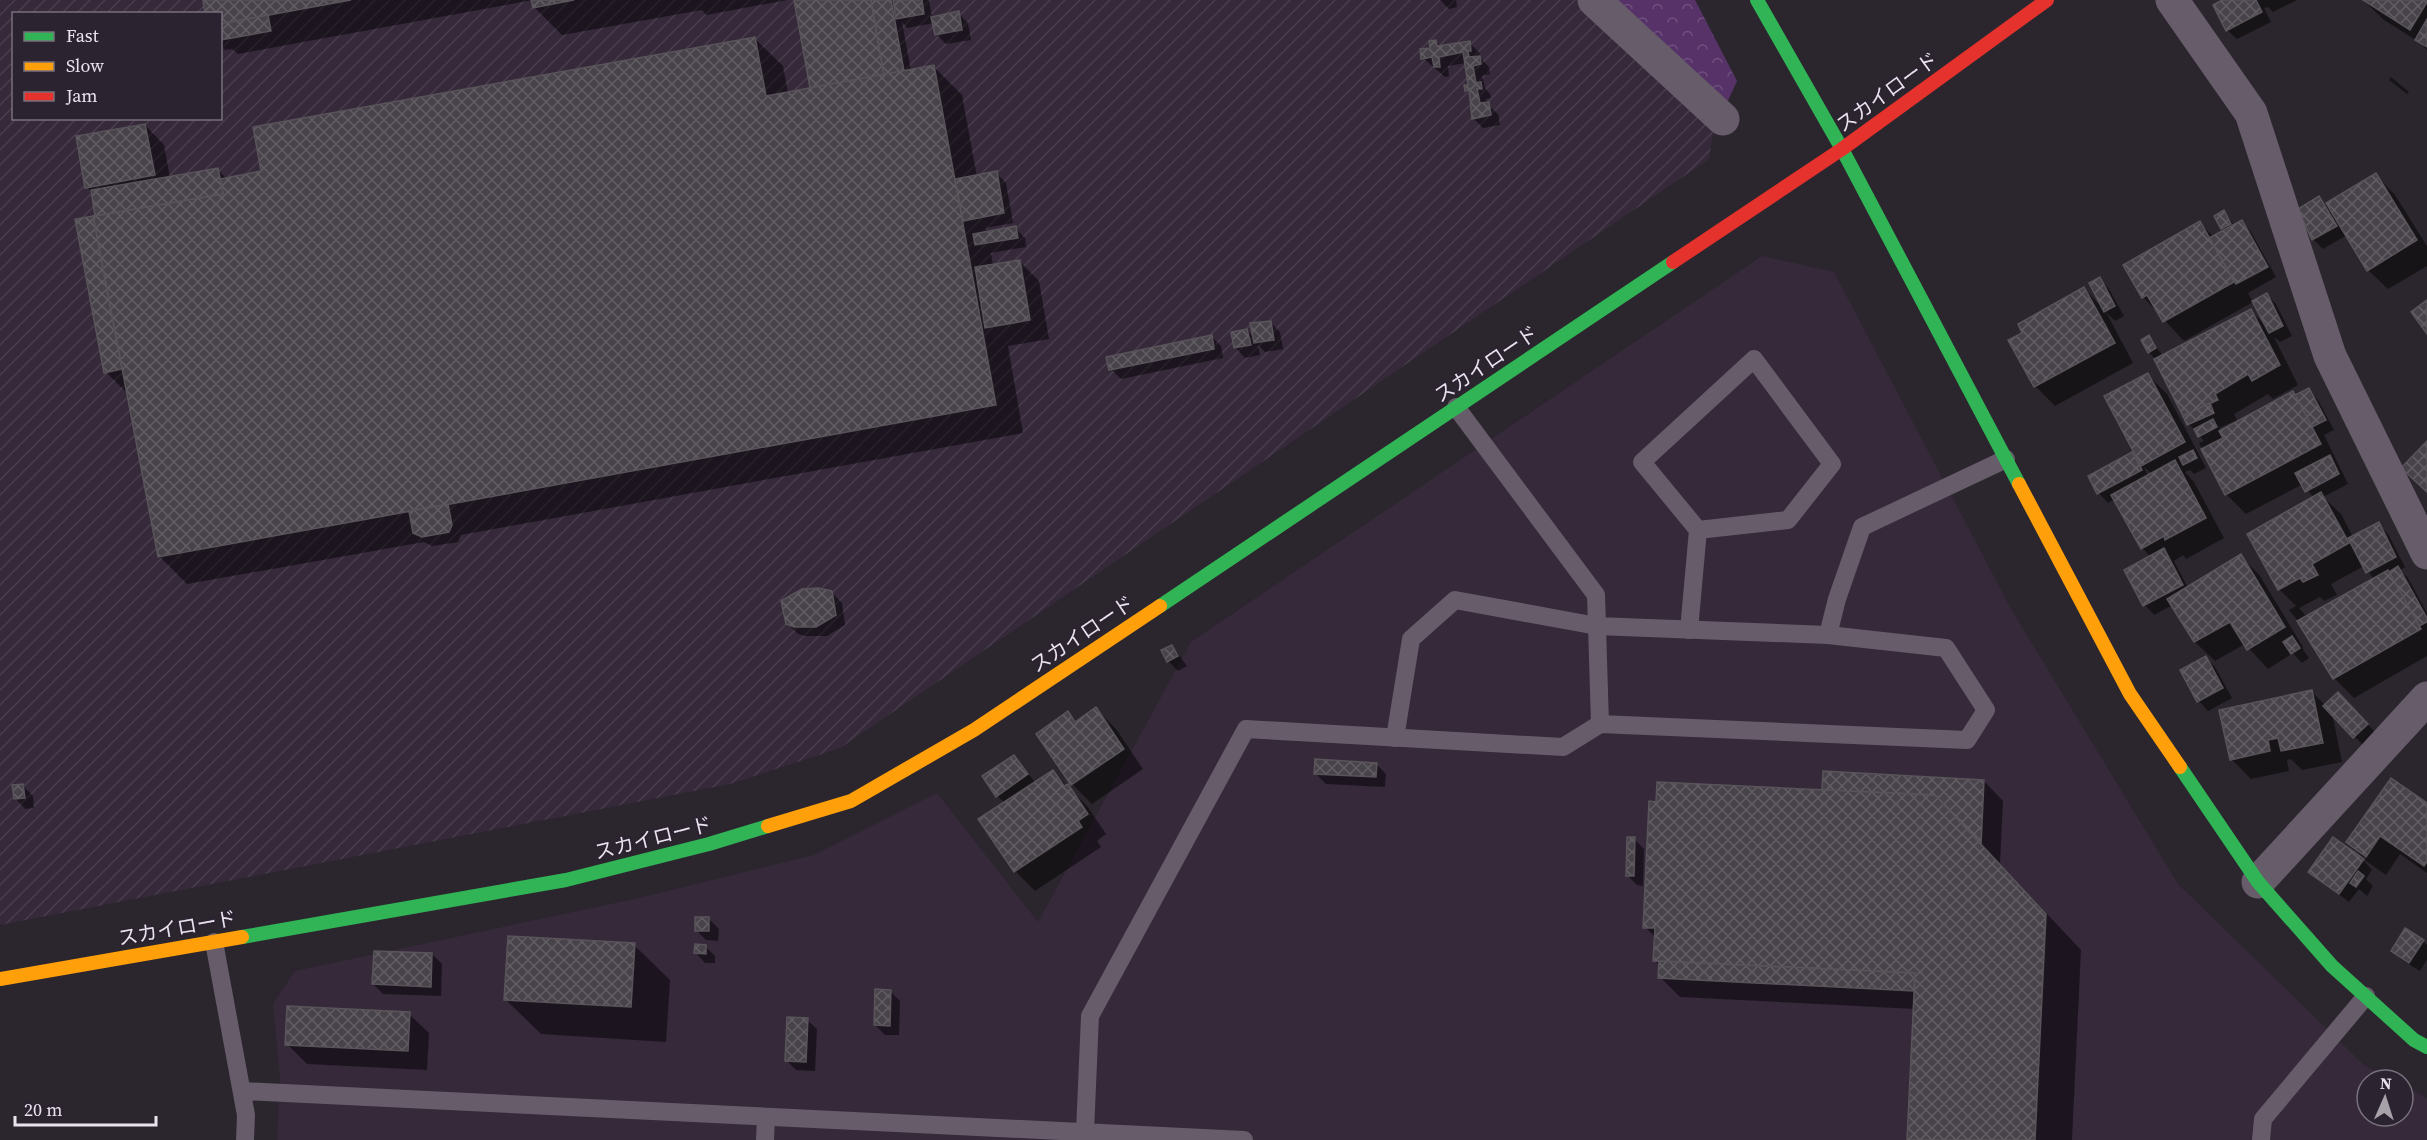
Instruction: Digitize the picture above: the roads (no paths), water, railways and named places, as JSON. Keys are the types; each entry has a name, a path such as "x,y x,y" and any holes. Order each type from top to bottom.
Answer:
{"street":[{"path":"1594,0 1723,119"},
{"path":"1757,0 1842,149 2130,694 2258,882 2332,966 2414,1040 2427,1047"},
{"name":"スカイロード","path":"0,979 566,880 709,844 851,801 974,730 1842,149 2047,0"},
{"path":"2172,0 2251,113 2330,356 2427,553"},
{"path":"2258,882 2427,698"}],"lane":[{"path":"1689,630 1698,530 1642,462 1754,359 1832,464 1788,520 1698,530"},
{"path":"1456,407 1596,596 1600,724"},
{"path":"1828,635 1837,600 1862,527 2006,459"},
{"path":"1085,1132 1090,1016 1246,729 1395,738 1563,747 1600,724 1967,740 1986,710 1946,648 1828,635 1597,626 1455,600 1411,639 1395,738"},
{"path":"214,942 246,1115 245,1140"},
{"path":"2261,1140 2263,1119 2366,996"},
{"path":"242,1091 1244,1140"},
{"path":"765,1140 766,1117"}]}
